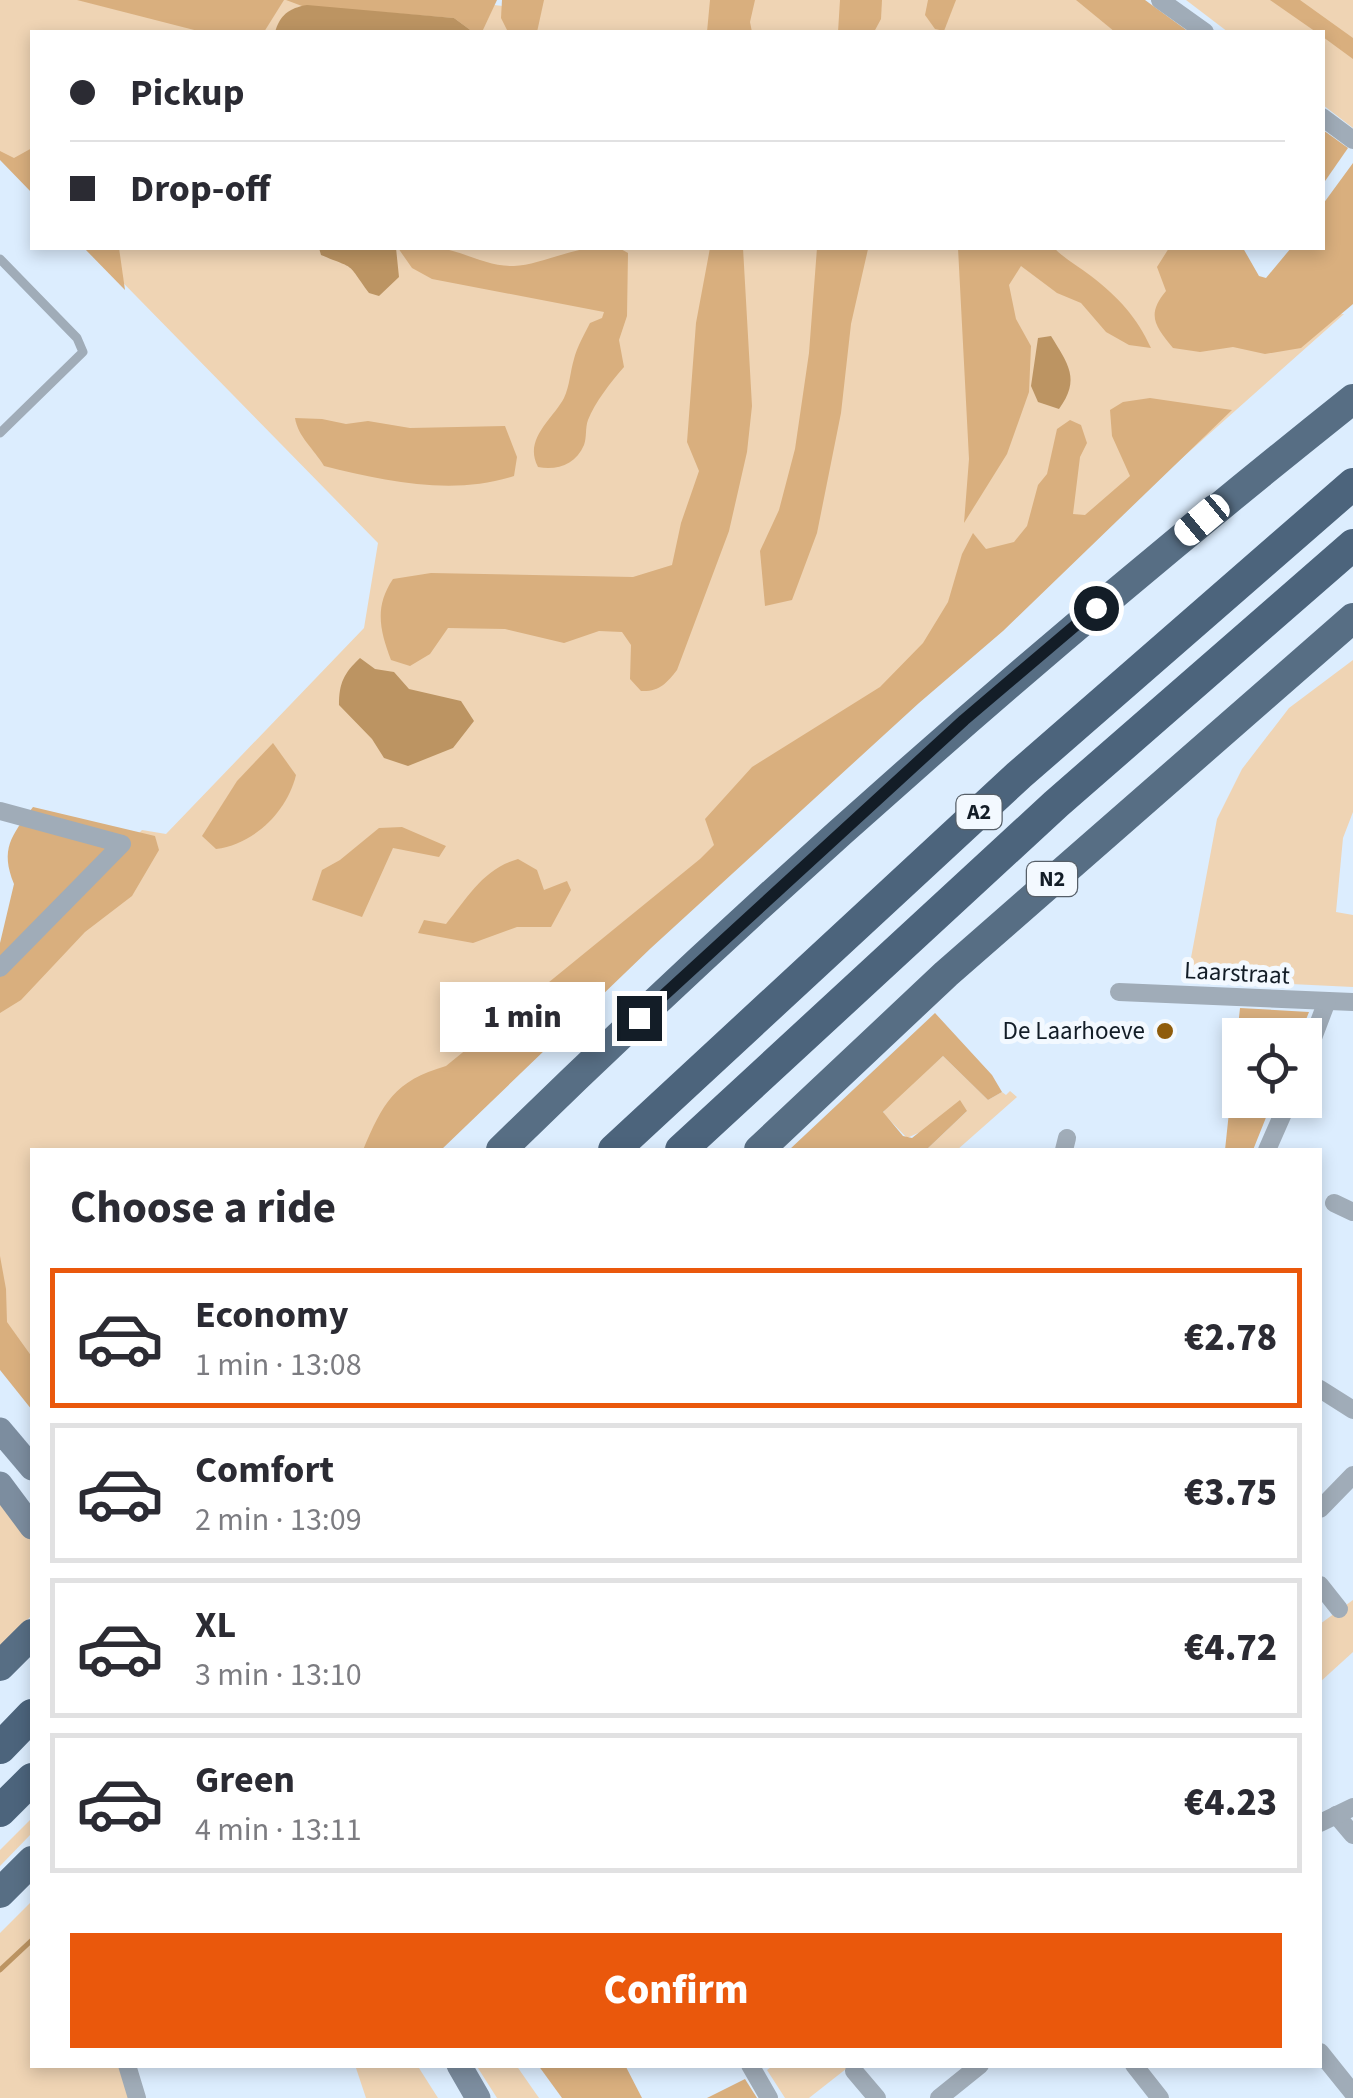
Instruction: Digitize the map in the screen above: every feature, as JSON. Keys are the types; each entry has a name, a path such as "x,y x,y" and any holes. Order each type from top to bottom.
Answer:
{"highway":[{"path":"503,1148 964,720 1228,498 1353,399"},
{"name":"A2","path":"616,1148 1020,775 1353,484"},
{"name":"A2","path":"683,1148 1056,804 1353,544"},
{"name":"N2","path":"761,1148 1001,925 1353,618"},
{"path":"0,1666 30,1636"},
{"path":"0,1748 30,1717"},
{"path":"0,1811 30,1781"},
{"path":"0,1893 30,1863"}],"main road":[{"path":"0,1430 30,1466"},
{"path":"0,1484 30,1525"},
{"path":"462,2068 478,2098"}],"street":[{"path":"1160,0 1202,30"},
{"path":"1325,120 1353,140"},
{"path":"0,811 122,844 0,968"},
{"name":"Laarstraat","path":"1119,992 1353,1002"},
{"path":"1321,1018 1327,1002"},
{"path":"1268,1148 1281,1118"},
{"path":"1334,1203 1353,1212"},
{"path":"1322,1389 1353,1410"},
{"path":"1322,1507 1353,1475"},
{"path":"1322,1588 1339,1609"},
{"path":"1336,1815 1353,1836"},
{"path":"1322,2054 1353,2093"},
{"path":"127,2068 137,2098"},
{"path":"752,2068 769,2098"},
{"path":"952,2094 977,2068"},
{"path":"1136,2068 1160,2098"},
{"path":"854,2070 877,2098"}],"lane":[{"path":"0,259 77,338 82,352 0,433"}],"shaded area":[{"path":"0,0 449,0 503,6 504,0 1136,0 1178,30 30,30 30,186 0,154"},
{"path":"77,0 284,0 265,30 194,30"},
{"path":"286,0 497,0 483,30 470,30 454,18 302,6"},
{"path":"502,0 544,0 537,30 507,30 501,18"},
{"path":"710,0 755,0 752,30 707,30"},
{"path":"840,0 882,0 881,19 875,30 838,30"},
{"path":"928,0 956,0 944,30 935,29 925,15"},
{"path":"1076,0 1145,0 1186,30 1113,30"},
{"path":"1186,0 1353,0 1353,128 1325,107 1325,30 1225,30"},
{"path":"1270,0 1300,0 1353,38 1353,59 1325,38 1325,30 1313,30"},
{"path":"307,5 454,18 470,30 276,30 286,13"},
{"path":"1325,131 1348,148 1325,181"},
{"path":"30,149 30,191 0,160 0,151 14,158"},
{"path":"1353,163 1353,304 1301,348 1265,354 1233,347 1200,352 1173,348 1155,320 1156,307 1166,291 1157,267 1168,250 1244,250 1259,276 1266,278 1289,250 1325,250 1325,201"},
{"path":"86,250 119,250 125,290"},
{"path":"91,250 1177,250 1162,326 1344,314 910,700 421,1148 30,1148 30,1387 0,1350 0,976 142,830 166,834 364,628 378,543"},
{"path":"320,250 396,250 399,277 379,296 369,293 350,268 321,255"},
{"path":"399,250 447,250 514,266 580,250 628,253 627,316 619,340 624,367 595,406 581,452 571,461 559,467 538,467 534,447 564,398 575,354 590,323 602,318 604,312 432,279 412,268"},
{"path":"710,250 743,250 752,406 747,452 729,531 677,670 670,679 653,690 641,691 630,679 631,645 622,632 599,631 564,643 505,629 448,628 430,654 410,666 391,660 381,609 393,579 431,573 633,577 672,565 699,471 687,442 696,323"},
{"path":"817,250 868,250 851,324 841,413 817,533 792,600 765,606 760,551 779,510 795,449 809,353"},
{"path":"958,250 1057,250 1118,300 1151,348 1129,345 1106,332 1081,303 1057,293 1021,266 1009,285 1016,319 1031,346 1029,392 1007,454 964,523 969,459"},
{"path":"1051,336 1067,363 1071,380 1059,409 1038,402 1031,386 1038,338"},
{"path":"1150,398 1232,410 1003,631 651,948 443,1148 364,1148 384,1107 402,1087 446,1066 700,859 714,845 705,819 752,767 880,687 923,643 948,602 962,554 973,533 986,549 1014,542 1027,526 1038,485 1047,474 1057,429 1070,420 1081,425 1087,443 1080,457 1073,514 1085,515 1130,476 1112,436 1110,410 1123,402"},
{"path":"295,418 346,424 368,421 410,428 505,426 517,457 514,476 443,486 370,477 324,466"},
{"path":"360,658 375,669 394,672 409,689 461,701 474,721 453,748 408,766 384,758 372,739 339,705 343,679"},
{"path":"1353,660 1353,812 1343,838 1336,912 1353,915 1353,987 1187,979 1217,819 1242,769 1289,708"},
{"path":"273,743 296,775 292,789 277,813 256,833 216,849 202,836 237,781"},
{"path":"33,807 155,836 159,850 132,896 85,932 21,1000 0,1013 0,943 14,884 8,852 14,835"},
{"path":"402,827 446,846 439,857 393,848 362,917 312,900 322,870 379,828"},
{"path":"518,859 537,870 544,890 567,881 571,890 551,927 517,927 473,943 418,933 424,920 446,924 486,877"},
{"path":"1240,1008 1309,1012 1307,1018 1239,1018"},
{"path":"935,1013 992,1075 1002,1092 988,1100 943,1056 883,1112 903,1136 912,1138 960,1100 967,1111 928,1148 791,1148"},
{"path":"943,1056 988,1100 1010,1091 1017,1097 959,1148 928,1148 967,1111 907,1138 883,1113"},
{"path":"1228,1118 1266,1118 1254,1148 1225,1148"},
{"path":"0,1256 7,1322 30,1354 30,1408 0,1370"},
{"path":"0,1495 30,1533 30,1617 0,1648"},
{"path":"1353,1600 1353,1652 1322,1680 1322,1623"},
{"path":"30,1820 30,1835 0,1866 0,1850"},
{"path":"30,1903 30,2068 122,2068 132,2098 0,2098 0,1933"},
{"path":"356,2068 419,2068 438,2098 366,2098"},
{"path":"478,2068 518,2068 539,2098 497,2098"},
{"path":"540,2068 627,2068 642,2098 562,2098"},
{"path":"847,2068 809,2098 785,2098 767,2070"},
{"path":"745,2079 757,2098 707,2098"}],"waterway":[{"path":"0,1970 30,1942"}],"place":[{"name":"De Laarhoeve","path":"1165,1031"}],"route":[{"path":"639,1018 964,720 1096,608"}]}
